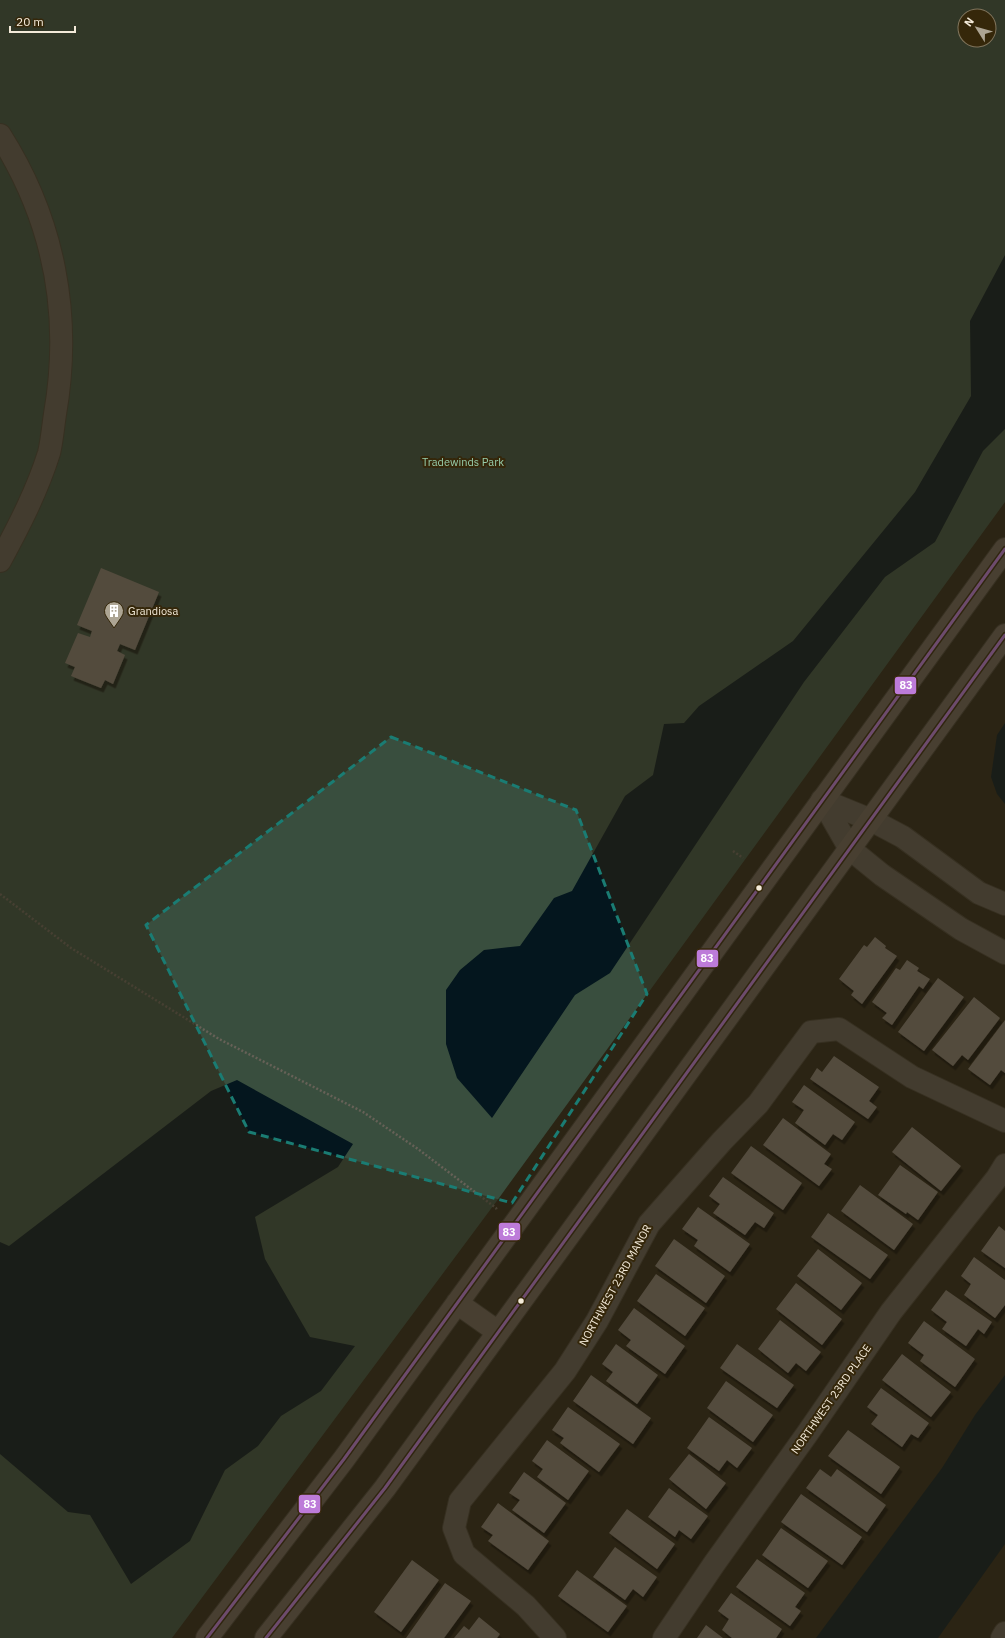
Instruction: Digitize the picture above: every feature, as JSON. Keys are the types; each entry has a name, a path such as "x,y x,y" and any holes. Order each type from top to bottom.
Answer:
{"main road":[{"path":"207,1638 344,1459 1005,549"},
{"path":"266,1638 385,1488 1005,635"},
{"path":"457,1303 498,1332"}],"street":[{"path":"0,135 15,159 40,215 55,273 62,333 58,396 49,452 34,495 0,561"},
{"path":"822,800 871,820 903,837 979,892 1005,904"},
{"path":"822,800 850,849 882,875 961,929 1005,953"},
{"name":"NORTHWEST 23RD MANOR","path":"555,1638 526,1606 464,1554 454,1528 460,1501 565,1371 597,1321 648,1224 722,1141 758,1104 811,1032 839,1029 912,1077 1005,1121"},
{"name":"NORTHWEST 23RD PLACE","path":"664,1638 714,1564 807,1434 891,1312 997,1178 1005,1164"},
{"path":"1002,1638 1005,1633"}],"path":[{"path":"733,851 743,858"},
{"path":"0,894 71,948 219,1039 363,1112 412,1145 496,1208 506,1236"}],"highlighted area":[{"path":"391,737 576,810 647,994 512,1203 249,1132 146,925"}],"green space":[{"name":"Tradewinds Park","path":"0,0 1005,0 1005,502 499,1198 172,1638 0,1638"}],"water":[{"path":"1005,255 1005,429 983,451 935,542 885,577 804,682 610,973 575,995 492,1118 457,1078 446,1044 446,990 460,970 484,950 520,946 554,898 572,891 625,796 653,775 664,724 684,723 699,706 793,641 915,492 971,396 970,321"},
{"path":"1005,723 1005,804 997,794 991,777 997,735"},
{"path":"237,1080 353,1144 338,1167 255,1217 265,1259 310,1337 355,1346 321,1391 281,1416 258,1446 225,1470 190,1541 131,1584 90,1515 68,1512 0,1454 0,1242 9,1246 211,1091"},
{"path":"1005,1375 1005,1544 938,1638 816,1638 942,1468 975,1415"}],"building":[{"name":"Grandiosa","path":"101,568 159,592 135,650 120,644 117,651 125,655 113,684 105,680 101,688 71,676 75,667 65,663 78,633 90,637 92,631 77,625"},
{"path":"875,937 886,946 885,948 897,956 862,1004 851,995 854,991 839,979 864,945 867,947"},
{"path":"907,960 919,968 917,971 930,979 923,989 919,986 892,1025 882,1018 887,1013 872,1002 896,968 900,970"},
{"path":"938,978 964,997 924,1051 898,1032"},
{"path":"974,997 1000,1018 968,1060 962,1055 953,1066 932,1050"},
{"path":"1005,1020 1005,1073 1001,1070 990,1085 968,1069"},
{"path":"834,1056 879,1087 869,1101 877,1107 868,1119 810,1079 817,1068 822,1072"},
{"path":"804,1085 855,1122 842,1140 833,1134 825,1145 795,1123 804,1110 792,1102"},
{"path":"783,1118 831,1154 824,1164 832,1169 819,1186 763,1145"},
{"path":"912,1127 961,1166 941,1191 892,1152"},
{"path":"751,1146 802,1183 783,1210 731,1173"},
{"path":"900,1165 938,1192 918,1220 907,1212 906,1214 878,1195"},
{"path":"723,1177 774,1213 764,1228 755,1222 745,1235 713,1213 720,1204 709,1196"},
{"path":"860,1185 913,1224 894,1250 841,1211"},
{"path":"698,1207 750,1244 730,1272 694,1246 698,1240 682,1229"},
{"path":"828,1213 888,1255 870,1279 811,1237"},
{"path":"999,1226 1005,1231 1005,1268 981,1251"},
{"path":"674,1239 725,1276 706,1303 655,1266"},
{"path":"818,1249 862,1283 841,1310 797,1276"},
{"path":"974,1257 1005,1280 1005,1305 995,1318 964,1295 971,1284 961,1276"},
{"path":"656,1274 705,1308 685,1336 637,1301"},
{"path":"796,1283 842,1319 822,1345 776,1309"},
{"path":"946,1290 992,1322 984,1334 978,1329 966,1346 942,1329 947,1322 931,1310"},
{"path":"634,1308 685,1346 665,1374 626,1346 631,1340 618,1330"},
{"path":"780,1320 821,1352 806,1371 796,1363 788,1373 758,1349"},
{"path":"924,1321 975,1359 955,1387 920,1361 924,1355 908,1343"},
{"path":"616,1344 658,1375 637,1404 606,1381 613,1372 602,1364"},
{"path":"737,1344 794,1385 777,1408 720,1368"},
{"path":"902,1354 951,1392 931,1417 882,1380"},
{"path":"591,1375 651,1418 633,1444 573,1401"},
{"path":"726,1381 773,1415 753,1442 707,1408"},
{"path":"881,1388 929,1423 918,1438 911,1434 902,1447 871,1424 878,1415 867,1407"},
{"path":"568,1407 620,1444 599,1472 560,1443 564,1438 552,1430"},
{"path":"709,1417 752,1448 737,1468 727,1460 719,1471 687,1448"},
{"path":"848,1430 900,1467 881,1494 828,1456"},
{"path":"547,1440 589,1471 568,1500 537,1477 543,1469 532,1461"},
{"path":"689,1454 726,1483 706,1509 669,1479"},
{"path":"820,1469 831,1477 837,1469 886,1505 867,1532 806,1488"},
{"path":"524,1472 566,1503 544,1533 512,1510 520,1500 509,1493"},
{"path":"669,1488 708,1516 691,1539 679,1530 675,1537 648,1517"},
{"path":"801,1494 862,1537 842,1565 781,1522"},
{"path":"498,1503 549,1541 528,1570 488,1541 493,1535 481,1527"},
{"path":"627,1509 675,1544 657,1569 609,1533"},
{"path":"781,1528 828,1561 808,1588 762,1555"},
{"path":"615,1547 657,1577 643,1597 633,1589 625,1600 593,1577"},
{"path":"757,1559 805,1593 795,1607 801,1611 790,1626 736,1587"},
{"path":"412,1560 439,1580 401,1632 374,1612"},
{"path":"577,1570 627,1606 608,1632 558,1596"},
{"path":"445,1583 471,1601 444,1638 406,1638"},
{"path":"731,1593 782,1629 776,1638 732,1638 722,1630 729,1619 718,1611"},
{"path":"479,1617 500,1634 497,1638 454,1638 464,1626 469,1630"},
{"path":"706,1625 723,1638 697,1638"}],"transit line":[{"name":"83","path":"207,1638 344,1459 1005,549"},
{"name":"83","path":"266,1638 385,1488 1005,635"}],"place":[{"name":"Grandiosa","path":"114,628"}]}
